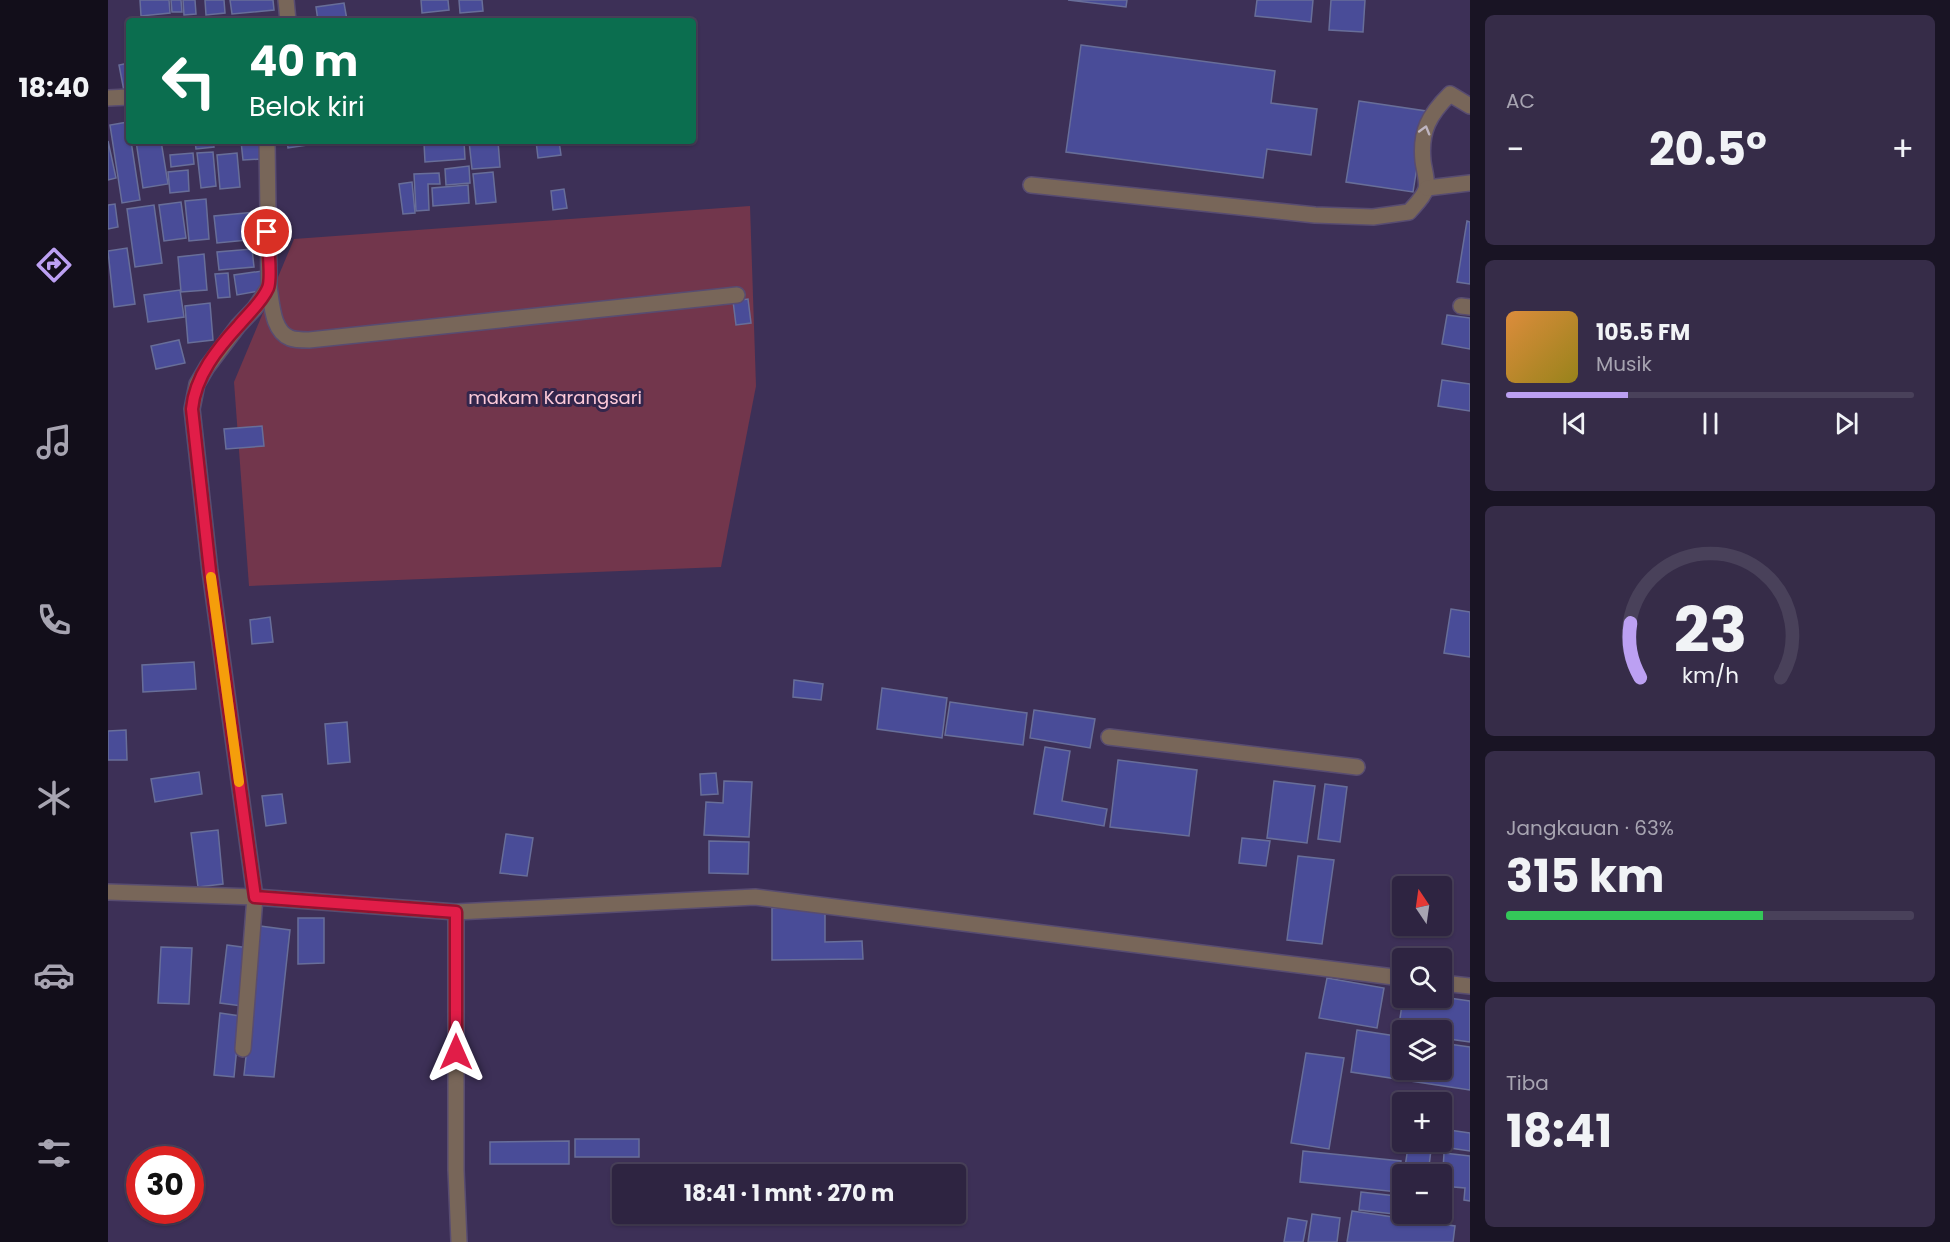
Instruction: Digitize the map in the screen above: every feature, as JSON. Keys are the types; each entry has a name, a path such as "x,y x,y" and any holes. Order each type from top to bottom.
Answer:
{"street":[{"path":"286,0 288,18"},
{"path":"1032,185 1315,215 1373,217 1409,212 1427,188 1423,140 1428,121 1436,108 1450,94 1470,106"},
{"path":"108,98 126,97"},
{"path":"267,144 269,286 276,321 283,334 291,339 309,340 737,295"},
{"path":"1427,188 1470,183"},
{"path":"243,1048 255,897 210,571 192,409 197,384 207,367 238,326 255,308 269,286"},
{"path":"1109,737 1357,768"},
{"path":"108,892 255,897 456,912 755,897 1392,977"},
{"path":"456,912 456,1170 459,1242"},
{"path":"1452,984 1470,986"}],"green space":[{"name":"makam Karangsari","path":"750,206 756,386 721,567 249,586 234,382 294,239"}],"building":[{"path":"140,0 169,0 170,13 141,16"},
{"path":"171,0 181,0 182,12 172,12"},
{"path":"183,0 195,0 196,14 184,15"},
{"path":"205,0 224,0 225,13 206,15"},
{"path":"230,0 273,0 274,10 232,14"},
{"path":"421,0 448,0 449,10 422,13"},
{"path":"459,0 482,0 483,11 460,13"},
{"path":"1068,0 1127,0 1126,7"},
{"path":"1257,0 1313,0 1311,22 1255,16"},
{"path":"1331,0 1365,0 1363,32 1329,30"},
{"path":"344,3 347,18 318,18 316,7"},
{"path":"1081,45 1275,71 1271,103 1317,109 1311,155 1267,149 1263,178 1066,152"},
{"path":"126,64 126,91 124,91 119,65"},
{"path":"1359,101 1426,111 1413,192 1346,182"},
{"path":"126,122 126,144 131,144 140,200 122,203 110,125"},
{"path":"108,141 116,178 108,180"},
{"path":"136,144 161,144 168,184 143,188"},
{"path":"195,144 214,144 214,147 196,149"},
{"path":"241,144 260,144 262,159 243,160"},
{"path":"287,144 315,144 288,148"},
{"path":"424,144 464,144 465,159 425,162"},
{"path":"469,144 498,144 500,167 472,169"},
{"path":"536,144 559,144 561,155 538,158"},
{"path":"213,152 216,186 201,188 197,153"},
{"path":"193,153 194,164 171,167 170,155"},
{"path":"237,153 240,187 220,189 217,155"},
{"path":"469,166 470,183 446,185 445,169"},
{"path":"188,170 189,191 170,193 168,172"},
{"path":"493,172 496,202 476,204 473,174"},
{"path":"439,173 440,184 428,184 429,210 416,211 414,174"},
{"path":"412,182 415,213 403,214 399,184"},
{"path":"468,185 469,203 433,206 432,188"},
{"path":"564,189 567,208 553,210 551,191"},
{"path":"206,199 209,239 189,241 185,201"},
{"path":"181,202 186,238 164,241 159,205"},
{"path":"115,204 118,227 108,229 108,205"},
{"path":"154,205 162,263 135,267 127,209"},
{"path":"257,212 259,239 217,243 214,216"},
{"path":"1467,221 1470,222 1470,284 1457,282"},
{"path":"127,248 135,304 114,307 108,251"},
{"path":"252,249 254,267 219,270 217,252"},
{"path":"204,254 207,290 181,292 178,257"},
{"path":"262,271 265,290 237,295 234,275"},
{"path":"228,273 230,297 218,298 215,274"},
{"path":"180,290 184,317 148,322 144,295"},
{"path":"748,299 751,323 736,325 733,301"},
{"path":"210,303 213,340 188,343 185,306"},
{"path":"1447,315 1470,318 1470,349 1442,344"},
{"path":"179,340 185,363 156,369 151,346"},
{"path":"1442,380 1470,384 1470,411 1438,406"},
{"path":"262,426 264,446 226,449 224,429"},
{"path":"1451,609 1470,612 1470,657 1444,653"},
{"path":"270,617 273,642 252,644 250,620"},
{"path":"194,662 196,689 143,692 142,665"},
{"path":"794,680 823,684 821,700 793,697"},
{"path":"882,688 947,698 942,738 877,729"},
{"path":"950,702 1027,713 1023,745 945,735"},
{"path":"1034,710 1095,719 1090,748 1030,738"},
{"path":"347,722 350,762 328,764 325,724"},
{"path":"126,730 127,760 108,760 108,731"},
{"path":"1045,747 1070,751 1062,801 1107,809 1104,826 1034,814"},
{"path":"1118,760 1197,770 1189,836 1110,827"},
{"path":"199,772 202,794 155,802 151,779"},
{"path":"716,773 718,794 701,795 700,774"},
{"path":"724,781 752,782 749,837 704,835 706,802 723,803"},
{"path":"1274,781 1315,786 1307,843 1267,838"},
{"path":"1325,784 1347,787 1340,842 1318,839"},
{"path":"282,794 286,823 266,826 262,796"},
{"path":"218,830 223,884 198,887 191,833"},
{"path":"506,834 533,838 527,876 500,873"},
{"path":"1242,838 1270,841 1266,866 1239,863"},
{"path":"709,841 749,842 748,874 709,873"},
{"path":"1298,856 1334,860 1322,944 1287,940"},
{"path":"772,908 825,908 825,942 862,941 863,959 772,960"},
{"path":"298,918 324,918 324,963 298,964"},
{"path":"260,926 290,930 274,1077 244,1075"},
{"path":"227,945 249,948 242,1006 220,1003"},
{"path":"161,947 192,948 189,1004 158,1003"},
{"path":"1327,978 1384,988 1377,1028 1319,1018"},
{"path":"1452,998 1470,1001 1470,1042 1452,1039 1452,1020 1400,1020 1402,1008 1452,1008"},
{"path":"220,1013 240,1016 234,1077 214,1075"},
{"path":"1357,1030 1392,1035 1392,1078 1351,1072"},
{"path":"1452,1044 1470,1047 1470,1090 1404,1080 1452,1080"},
{"path":"1306,1053 1344,1058 1329,1149 1291,1143"},
{"path":"1452,1130 1470,1133 1470,1151 1452,1148"},
{"path":"575,1139 639,1139 639,1157 575,1157"},
{"path":"569,1141 569,1164 490,1164 490,1142"},
{"path":"1303,1151 1401,1161 1401,1164 1392,1164 1392,1191 1300,1182"},
{"path":"1407,1152 1431,1152 1429,1164 1405,1164"},
{"path":"1444,1153 1470,1156 1470,1201 1464,1200 1465,1188 1452,1187 1452,1164 1443,1164"},
{"path":"1361,1192 1392,1196 1392,1214 1359,1210"},
{"path":"1352,1211 1392,1217 1392,1224 1455,1226 1453,1242 1347,1242"},
{"path":"1312,1214 1340,1218 1337,1242 1308,1242"},
{"path":"1288,1218 1307,1221 1303,1242 1284,1242"}],"slow traffic":[{"path":"211,577 239,782"}],"route":[{"path":"267,232 269,286 255,308 238,326 207,367 197,384 192,409 210,571 255,897 456,912 456,1052"}]}
